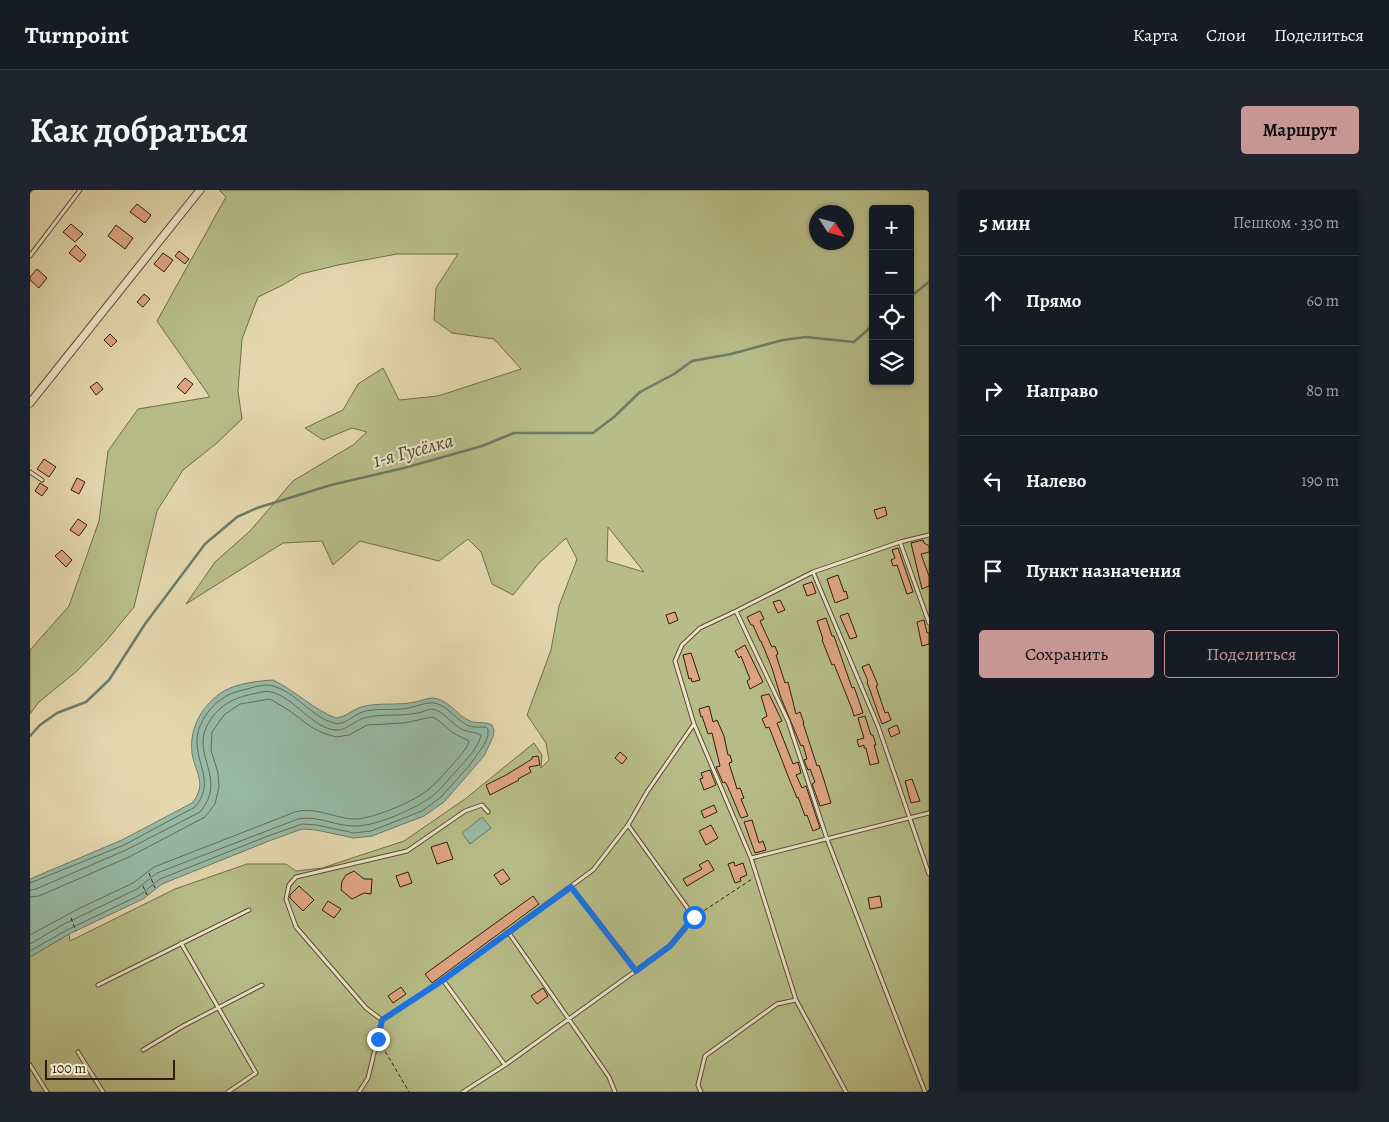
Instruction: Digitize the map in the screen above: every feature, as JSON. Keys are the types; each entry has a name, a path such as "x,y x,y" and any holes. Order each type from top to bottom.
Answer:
{"street":[{"path":"30,403 200,190"}],"lane":[{"path":"30,256 80,190"},
{"path":"30,472 42,480"},
{"path":"846,1092 796,1000 751,858 694,724 675,661 682,645 700,628 736,610 813,572 900,542 929,535"},
{"path":"900,542 929,623"},
{"path":"813,572 878,726 929,874"},
{"path":"736,610 788,721 827,839 925,1092"},
{"path":"358,1092 368,1078 382,1020 443,980 594,870 628,824 647,792 694,724"},
{"path":"382,1020 366,1008 296,927 286,899 289,885 296,877 407,851 466,811 482,805 488,812"},
{"path":"751,858 929,813"},
{"path":"463,1092 506,1065 670,946 694,917 628,824"},
{"path":"571,887 636,971"},
{"path":"98,985 249,910"},
{"path":"508,933 609,1077 615,1092"},
{"path":"181,943 256,1073 228,1092"},
{"path":"443,980 506,1065"},
{"path":"143,1050 183,1026 262,985"},
{"path":"700,1092 698,1084 705,1056 777,1004 796,1000"},
{"path":"78,1052 103,1092"},
{"path":"30,1065 47,1092"}],"path":[{"path":"149,873 155,888"},
{"path":"694,917 757,875"},
{"path":"143,886 147,895"},
{"path":"71,918 76,931"},
{"path":"378,1039 408,1092"}],"shaded area":[{"path":"219,190 929,190 929,1092 30,1092 30,957 69,934 70,941 175,889 247,864 286,864 296,871 322,868 404,841 465,799 534,743 542,755 541,768 549,760 546,743 527,715 551,650 559,606 577,559 566,538 539,563 513,595 492,584 481,552 468,539 439,561 360,541 333,565 322,541 283,543 186,604 215,562 250,531 293,481 353,445 367,432 352,428 323,440 305,428 343,410 358,384 383,368 399,400 438,396 521,369 494,339 452,333 434,320 436,288 458,254 397,254 338,265 301,274 258,297 242,339 238,391 242,419 217,443 183,470 157,511 134,607 107,640 77,671 39,702 30,714 30,650 69,606 99,521 108,451 138,409 210,397 157,321 226,197","holes":["608,527 644,572 607,561"]}],"water":[{"path":"273,680 328,715 336,718 361,707 408,703 432,698 438,699 447,703 470,721 492,725 493,737 484,756 444,802 424,816 372,836 354,838 302,829 162,884 143,899 69,934 30,957 30,879 122,840 192,803 197,796 200,784 192,753 193,734 195,725 204,709 216,696 230,688 248,683"},
{"path":"482,817 491,828 470,844 462,833"}],"building":[{"path":"137,204 151,215 145,223 130,212"},
{"path":"71,224 83,234 75,242 63,232"},
{"path":"116,225 133,238 125,249 108,236"},
{"path":"76,245 86,255 80,262 69,253"},
{"path":"179,251 189,259 185,264 175,256"},
{"path":"163,253 173,260 164,272 154,264"},
{"path":"37,269 47,278 39,288 30,280 30,277"},
{"path":"144,294 150,299 143,307 137,302"},
{"path":"110,334 117,341 111,347 104,340"},
{"path":"185,378 193,384 185,394 177,387"},
{"path":"97,382 103,389 96,395 90,387"},
{"path":"44,459 56,467 49,477 37,469"},
{"path":"77,478 85,482 79,494 71,490"},
{"path":"40,483 48,488 42,496 35,491"},
{"path":"885,507 887,515 877,519 874,510"},
{"path":"78,519 87,525 79,536 70,530"},
{"path":"923,540 929,546 929,552 921,554 929,576 929,586 922,589 911,543"},
{"path":"898,548 913,592 907,594 897,565 893,566 891,560 895,558 892,550"},
{"path":"62,550 72,560 66,567 55,556"},
{"path":"838,575 848,598 835,603 827,579"},
{"path":"812,582 816,593 807,596 803,585"},
{"path":"780,600 785,610 778,613 773,602"},
{"path":"760,611 764,619 760,621 772,647 775,646 785,683 788,682 796,714 800,712 831,803 820,806 812,784 815,782 804,760 807,759 803,745 801,746 781,698 761,641 747,617"},
{"path":"675,612 678,620 669,624 666,615"},
{"path":"848,613 857,637 850,639 840,616"},
{"path":"826,618 863,713 854,716 834,664 832,665 822,640 817,621"},
{"path":"924,620 927,633 929,633 929,644 922,646 917,622"},
{"path":"745,645 763,682 750,689 747,681 750,679 741,656 739,658 735,651"},
{"path":"691,653 700,680 692,682 691,678 689,679 683,655"},
{"path":"869,664 878,685 876,686 885,713 888,712 891,720 882,724 862,667"},
{"path":"769,694 782,721 777,723 793,764 798,762 801,773 796,775 802,788 806,786 820,828 813,831 807,815 805,816 797,798 769,727 766,728 762,719 767,716 761,696"},
{"path":"709,706 713,722 717,720 724,736 728,755 730,755 732,762 729,763 737,789 740,788 744,798 741,799 748,816 741,818 727,785 725,782 723,783 716,767 720,766 712,733 708,734 699,709"},
{"path":"865,716 876,745 874,745 879,763 870,765 866,748 864,748 864,745 859,747 857,740 864,738 858,718"},
{"path":"897,725 900,733 891,737 888,729"},
{"path":"620,752 627,758 622,764 615,758"},
{"path":"538,756 540,765 529,767 531,772 490,795 486,785 506,775 532,759 532,757"},
{"path":"710,770 716,785 704,790 700,779 703,778 701,773"},
{"path":"912,779 920,801 911,803 905,781"},
{"path":"714,805 717,812 704,818 701,811"},
{"path":"752,820 759,843 763,841 766,850 755,853 744,822"},
{"path":"711,825 718,838 706,845 699,831"},
{"path":"447,842 453,859 437,864 431,847"},
{"path":"708,860 714,870 687,886 683,879 702,869 699,865"},
{"path":"734,862 735,866 743,863 747,875 740,878 741,881 735,883 728,864"},
{"path":"503,869 510,879 501,885 494,875"},
{"path":"354,871 364,879 372,879 371,894 364,893 352,899 341,890 342,881 346,875"},
{"path":"408,872 412,883 400,887 396,876"},
{"path":"299,886 314,900 303,911 290,898 290,895"},
{"path":"533,896 539,904 432,983 425,974"},
{"path":"880,896 882,907 870,909 868,898"},
{"path":"328,901 341,909 334,918 322,910"},
{"path":"401,987 406,994 393,1003 388,996"},
{"path":"543,988 548,996 537,1004 531,996"}],"waterway":[{"name":"1-я Гусёлка","path":"914,293 929,282"},
{"name":"1-я Гусёлка","path":"30,736 40,725 57,713 86,702 109,680 145,624 205,544 237,517 257,508 331,485 404,468 482,446 514,433 593,433 614,417 640,392 674,374 692,361 731,354 783,340 806,337 854,342 869,329"}],"route":[{"path":"378,1039 382,1020 443,980 571,887 636,971 670,946 694,917"}]}
